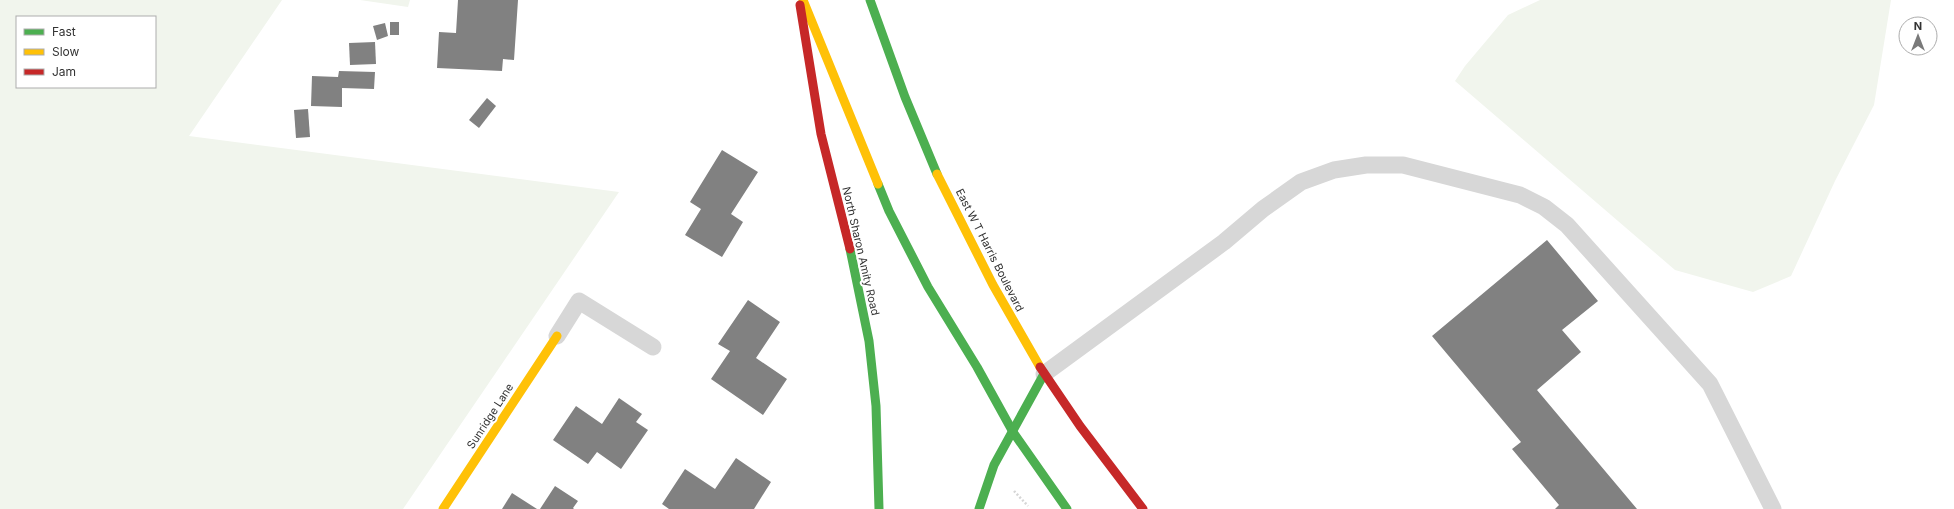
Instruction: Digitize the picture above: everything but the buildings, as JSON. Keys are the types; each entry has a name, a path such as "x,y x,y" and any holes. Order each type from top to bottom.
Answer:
{"main road":[{"name":"North Sharon Amity Road","path":"800,0 821,134 851,254 869,341 876,406 879,509"},
{"path":"803,0 889,211 928,287 977,367 1013,432 1067,509"},
{"name":"East W T Harris Boulevard","path":"870,0 889,60 923,143 984,268 1044,374 1071,415 1143,509"},
{"name":"Sunridge Lane","path":"442,509 557,336"},
{"path":"979,509 994,465 1044,374"}],"lane":[{"path":"1044,374 1224,242 1263,208 1301,182 1334,170 1366,165 1403,166 1520,195 1544,206 1567,225 1710,384 1772,509"},
{"path":"557,336 579,301 653,346"}],"path":[{"path":"1011,488 1028,506"}],"shaded area":[{"path":"0,0 282,0 189,136 619,192 403,509 0,509"},
{"path":"360,0 410,0 408,7"},
{"path":"1540,0 1891,0 1874,105 1835,181 1791,276 1753,292 1675,270 1455,81 1465,66 1508,15"}],"traffic: fast":[{"path":"870,0 905,97 937,174"},
{"path":"878,184 889,211 928,287 977,367 1013,432 1067,509"},
{"path":"850,249 869,341 876,406 879,509"},
{"path":"979,509 994,465 1044,374"}],"traffic: slow":[{"path":"803,0 878,184"},
{"path":"937,174 993,285 1040,367"},
{"path":"443,509 557,336"}],"traffic: jam":[{"path":"800,5 821,134 850,249"},
{"path":"1040,367 1080,426 1143,509"}]}
